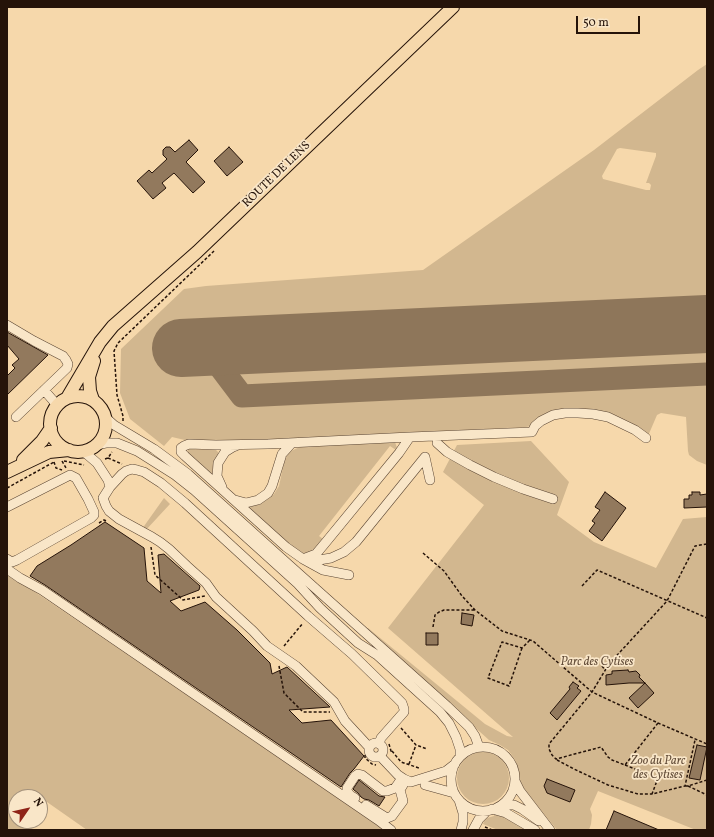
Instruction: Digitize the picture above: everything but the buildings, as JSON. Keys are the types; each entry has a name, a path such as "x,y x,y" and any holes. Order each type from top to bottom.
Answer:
{"main road":[{"name":"ROUTE DE LENS","path":"67,398 100,342 113,326 197,252 453,7"},
{"name":"ROUTE DE LENS","path":"93,400 90,391 89,377 100,342"},
{"path":"76,396 84,396 93,400 103,410 105,417 106,426 101,440 90,449 83,451 69,450 62,446 53,435 51,428 53,412 57,405 67,398 76,396"},
{"path":"10,470 28,456 42,441 51,428"},
{"path":"10,470 52,459 69,450"}],"street":[{"path":"7,325 63,356 68,364 67,368 16,417"},
{"path":"44,390 57,405"},
{"path":"349,575 323,570 303,559 286,547 185,456 181,448 189,444 216,445 292,443 532,432 542,420 553,415 578,412 608,417 635,430 646,438"},
{"path":"105,417 114,425 154,449 188,474 447,706 468,727 475,736 479,747"},
{"path":"303,559 319,560 331,558 344,552 356,542 443,436"},
{"path":"303,559 316,554 399,453 410,437"},
{"path":"96,445 118,443 137,451 194,490 298,584 320,608 358,643 377,655 440,712 449,723 460,749 452,770 451,778 452,786 463,813 461,830"},
{"path":"246,444 233,447 225,452 218,463 217,476 220,485 227,494 236,500 246,503 258,500 268,493 272,486 282,454 292,443"},
{"path":"437,443 452,455 494,476 522,489 553,499"},
{"path":"83,451 97,463 108,480 110,487"},
{"path":"425,457 430,480"},
{"path":"88,499 97,500 103,498 110,487 126,471 132,469 144,472 161,483 200,516 308,616 352,654 402,703 404,712 381,738 380,744 383,750 380,756"},
{"path":"7,507 70,475 76,478 88,499 94,512 94,515 91,518"},
{"path":"103,498 111,519"},
{"path":"7,559 12,562 17,560 91,518 105,513 111,519 156,540 169,549 206,583 216,597 267,646 296,666 334,702 345,721 371,755 376,757 380,756 398,775 406,780"},
{"path":"278,555 286,547"},
{"path":"7,569 42,590 391,830"},
{"path":"367,750 372,743 380,744"},
{"path":"406,780 400,790 403,801 392,816 388,818 350,795 347,791 347,788 358,774 362,775 383,791 386,791 395,788 406,780 446,771 465,753 479,747 488,747 504,755 510,763 514,772 515,782 520,791 549,829"},
{"path":"473,830 479,819 507,800 515,782"},
{"path":"425,785 456,796 465,806 474,810 493,809 507,805 514,805 522,809 549,829"},
{"path":"493,809 506,813 535,830"}],"path":[{"path":"122,430 123,416 117,395 114,351 118,343 216,249"},
{"path":"62,461 87,465 97,463 108,458 118,443"},
{"path":"7,488 52,459 56,468 65,472 67,476"},
{"path":"91,518 95,525 104,520 111,519"},
{"path":"148,544 150,546 155,575 183,600 205,595 209,599"},
{"path":"707,544 695,546 667,601 609,664 592,692 549,744 549,749 556,759 574,769 608,784 638,794 652,794 707,780"},
{"path":"423,553 444,571 462,596 475,610 502,631 533,641 592,692 707,744"},
{"path":"582,586 597,570 707,618"},
{"path":"433,627 435,615 439,612 444,610 475,610"},
{"path":"308,616 274,658 278,661 284,693 303,712 333,712"},
{"path":"522,648 502,642 488,678 509,686 522,648 530,640"},
{"path":"602,666 606,670"},
{"path":"625,765 658,723"},
{"path":"401,728 416,745 427,749"},
{"path":"685,786 696,739"},
{"path":"408,764 416,745"},
{"path":"556,759 601,747 612,760 658,778 652,794"},
{"path":"367,750 365,758 372,764 376,764"},
{"path":"391,751 401,762 419,768"},
{"path":"688,786 707,795"}],"green space":[{"path":"707,64 707,465 697,461 689,455 686,417 661,413 657,415 648,436 619,419 550,412 537,419 531,426 526,427 221,442 189,441 172,437 164,446 130,419 120,393 121,349 184,289 206,286 423,270 594,150","holes":["620,148 656,153 646,183 651,185 650,190 603,179 602,176 617,149"]},
{"name":"Parc des Cytises","path":"531,441 569,482 557,515 594,542 656,568 683,519 707,517 707,830 696,830 598,791 590,809 592,815 589,830 557,830 520,784 517,765 508,750 489,740 366,630 368,628 485,724 507,736 513,737 388,628 484,505 443,472 457,445"},
{"path":"395,442 397,448 396,450 390,446 319,536 323,539 313,551 307,555 299,552 264,523 251,511 249,507 268,499 274,494 279,486 284,463 288,454 293,450 302,446"},
{"path":"188,449 216,450 218,452 212,473 188,452"},
{"path":"164,498 170,504 145,531 142,529"},
{"path":"7,573 386,830 87,830 48,803 48,789 8,789 8,829 29,829 7,830"},
{"path":"478,752 488,752 498,756 505,763 509,773 509,783 505,793 498,800 488,804 478,804 468,800 461,793 457,783 457,773 461,763 468,756"},
{"path":"494,813 531,830 498,830 483,824 487,818 494,816"}],"taxiway":[{"path":"205,347 242,396 707,374"}],"runway":[{"path":"181,348 707,324"}],"park label":[{"name":"Zoo du Parc des Cytises","path":"658,769"}]}
